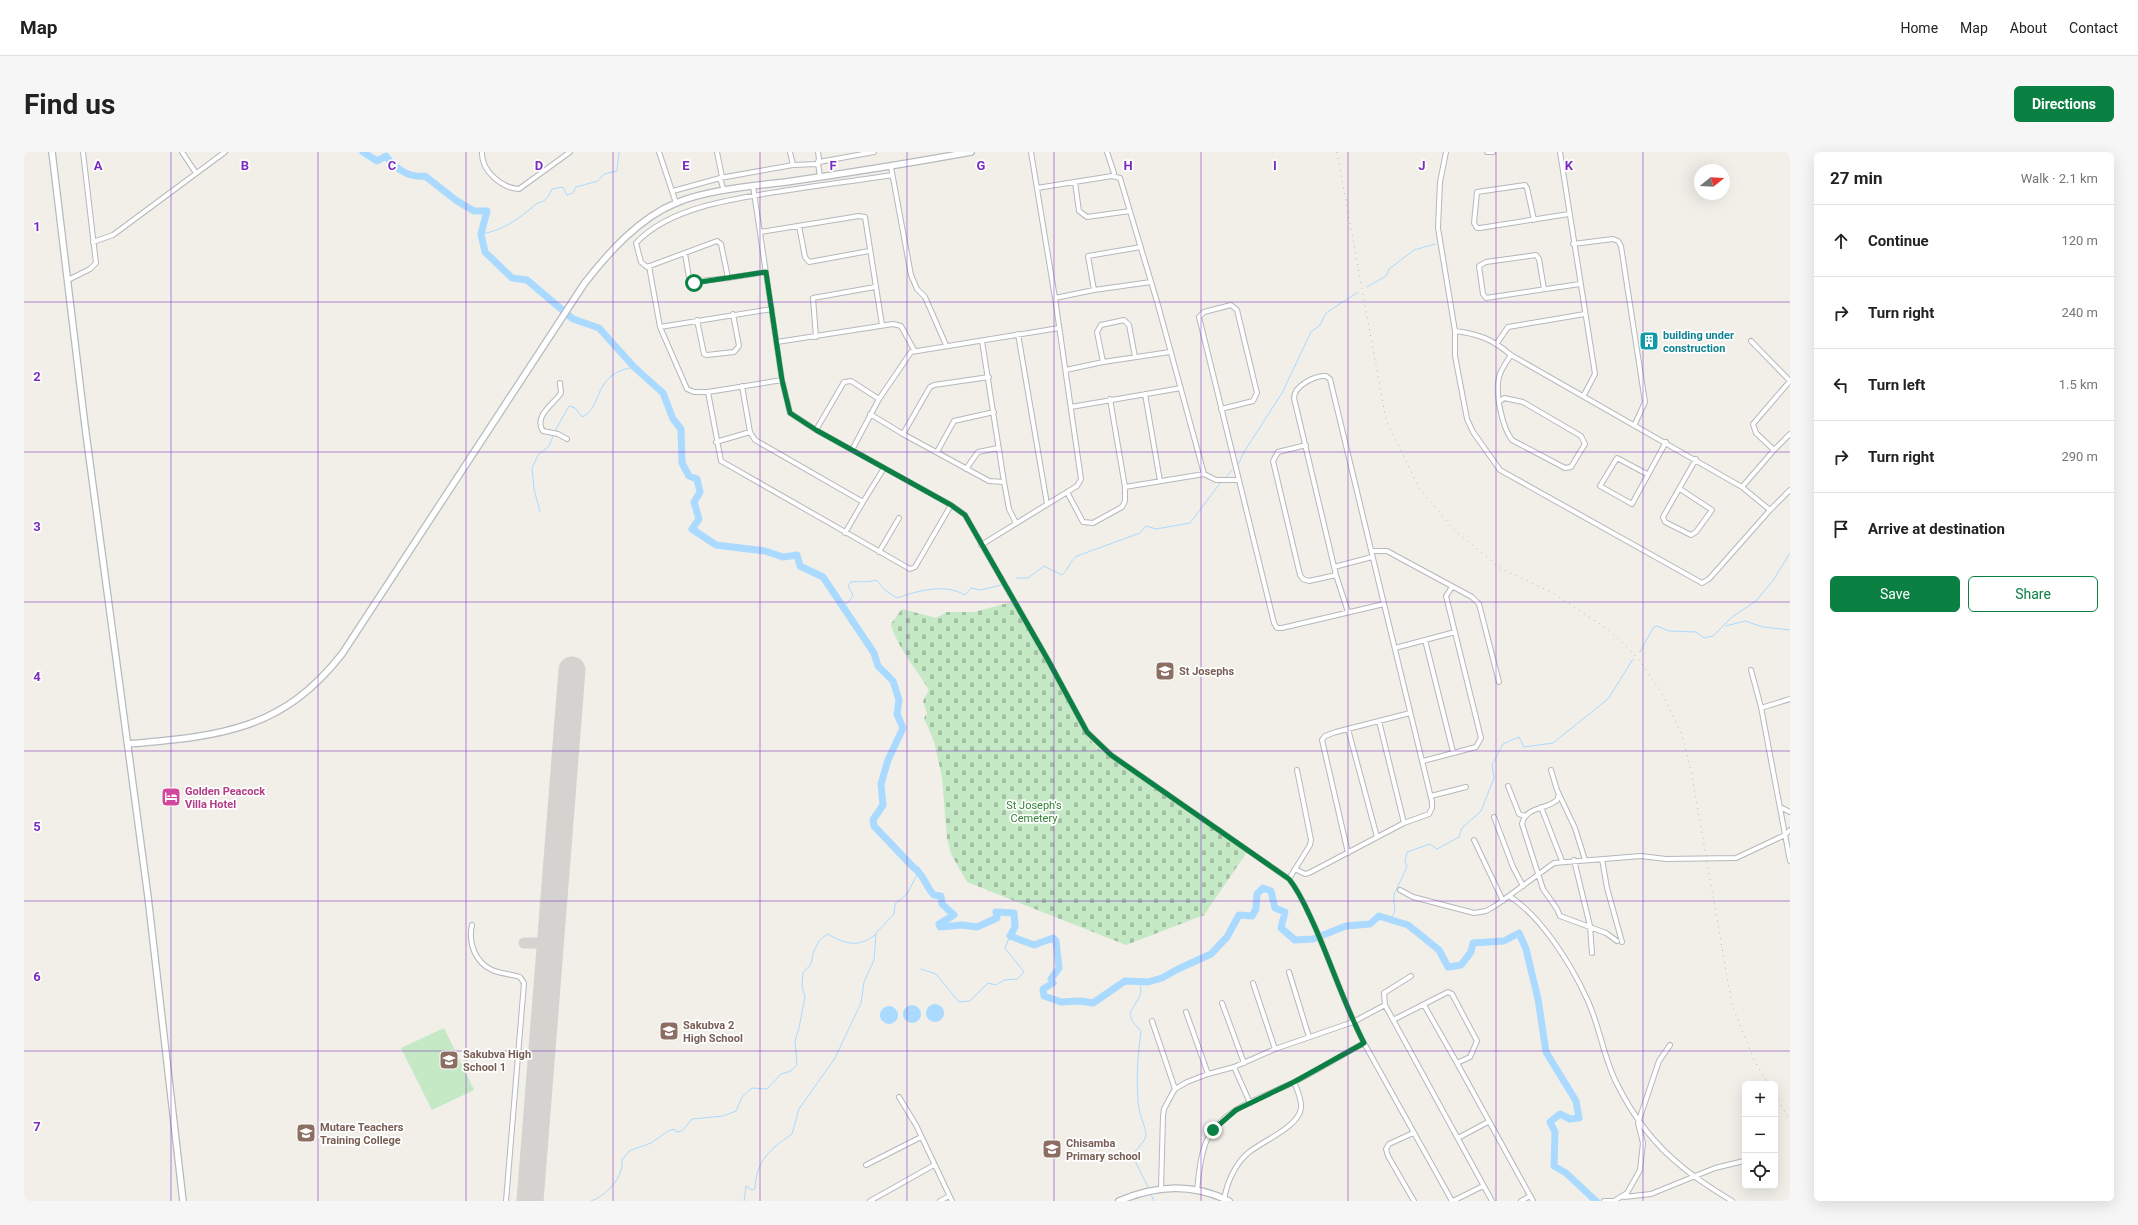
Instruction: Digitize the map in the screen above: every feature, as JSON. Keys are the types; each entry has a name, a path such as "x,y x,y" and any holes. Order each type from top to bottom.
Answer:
{"street":[{"path":"52,152 148,897 183,1201"},
{"path":"68,280 94,265 96,258 83,152"},
{"path":"182,152 196,173"},
{"path":"94,242 113,235 225,152"},
{"path":"482,152 482,157 488,171 503,185 519,189 570,152"},
{"path":"659,152 676,203"},
{"path":"716,152 724,191"},
{"path":"790,152 793,165"},
{"path":"818,152 820,177"},
{"path":"673,191 721,177 874,152"},
{"path":"128,744 186,739 217,734 240,727 277,713 317,683 342,654 558,323 600,264 616,246 651,218 676,203 724,191 891,167 971,152"},
{"path":"981,545 1077,486 1081,478 1055,298 1031,152"},
{"path":"1107,152 1114,173"},
{"path":"1446,152 1440,182 1438,228 1455,331 1455,356 1467,419 1473,432 1496,465 1507,474 1702,583 1709,579 1770,510 1790,490"},
{"path":"1487,152 1493,152"},
{"path":"1560,152 1584,314 1595,374 1584,395"},
{"path":"891,167 911,275 917,289 925,297 946,345"},
{"path":"728,278 720,242 649,266 644,266 641,262 636,243 642,236 672,218 716,202 892,175"},
{"path":"1037,188 1118,176 1121,180 1181,388 1204,474"},
{"path":"1075,182 1079,212 1082,215 1087,217 1130,211"},
{"path":"1534,220 1525,185 1477,192 1474,223 1477,228 1534,220 1569,214"},
{"path":"753,186 753,196 760,232 782,380 790,413 816,430 951,505 965,515 1048,660 1087,732 1111,755 1289,879 1298,891 1321,940 1353,1022 1413,1134 1452,1201 1483,1186"},
{"path":"760,232 863,216 866,220 869,251 882,325"},
{"path":"799,226 805,257 809,262 869,251"},
{"path":"1573,244 1613,239 1618,241 1621,246 1645,402 1635,424"},
{"path":"1094,290 1088,256 1141,247"},
{"path":"685,253 691,282 766,272"},
{"path":"1544,289 1539,259 1536,255 1486,262 1479,266 1483,294 1486,298 1580,284"},
{"path":"649,266 660,327 688,389 694,392 708,392 782,380"},
{"path":"1055,298 1094,290 1150,282"},
{"path":"816,337 813,298 875,287"},
{"path":"1221,409 1253,401 1257,393 1236,310 1231,305 1204,312 1199,317 1221,409 1238,480 1274,623 1277,628 1282,628 1384,604"},
{"path":"660,327 733,314 772,309"},
{"path":"697,320 704,354 734,352 739,346 733,314"},
{"path":"1496,343 1508,327 1584,314"},
{"path":"1103,362 1097,332 1099,328 1101,325 1124,320 1129,325 1135,357"},
{"path":"777,342 893,324 901,326 914,350"},
{"path":"852,450 879,399 908,354 914,350 982,341 1059,328"},
{"path":"1455,331 1476,334 1496,343 1510,354 1635,424 1742,487 1770,510"},
{"path":"1018,334 1047,504"},
{"path":"982,341 1009,509 1016,523"},
{"path":"1751,341 1790,381 1752,424 1756,433 1774,450"},
{"path":"1066,370 1103,362 1170,352"},
{"path":"1500,400 1504,398 1523,402 1581,436 1584,444 1571,467 1565,468 1512,440 1504,427 1500,400 1499,376 1510,354"},
{"path":"1295,869 1304,874 1308,873 1404,823 1429,814 1432,808 1431,796 1330,379 1321,375 1298,388 1294,392 1334,567 1348,612"},
{"path":"903,434 930,387 934,385 989,377"},
{"path":"816,430 842,384 846,381 851,381 879,399"},
{"path":"560,383 561,393 540,419 543,431 558,434 567,439"},
{"path":"742,386 750,432 755,440 863,502"},
{"path":"1071,407 1110,399 1181,388"},
{"path":"708,392 716,442 721,461 910,569 914,568 951,505"},
{"path":"1145,394 1160,481"},
{"path":"1067,492 1083,522 1093,523 1122,507 1125,500 1125,487 1110,399"},
{"path":"937,452 954,421 994,412"},
{"path":"870,414 903,434 989,481 1004,482"},
{"path":"716,442 750,432"},
{"path":"1742,487 1790,434"},
{"path":"1647,474 1617,458 1600,486 1632,504 1647,474 1666,442"},
{"path":"1306,445 1278,452 1273,461 1300,575 1303,579 1309,581 1336,575"},
{"path":"966,468 978,452 998,448"},
{"path":"1680,489 1712,510 1696,532 1691,535 1663,519 1663,516 1696,459"},
{"path":"845,533 884,468"},
{"path":"1125,487 1204,474 1216,480 1238,480"},
{"path":"880,552 899,518"},
{"path":"1371,551 1387,551 1472,597 1479,604 1499,682"},
{"path":"1334,567 1372,557"},
{"path":"1422,761 1476,747 1481,738 1446,596 1446,592 1452,587"},
{"path":"1395,648 1455,632"},
{"path":"1425,640 1453,752"},
{"path":"1751,670 1761,707 1790,861"},
{"path":"1761,707 1790,699"},
{"path":"1348,852 1322,740 1325,736 1410,713"},
{"path":"1379,721 1404,823"},
{"path":"1348,729 1376,837"},
{"path":"1289,879 1311,840 1297,770"},
{"path":"1551,770 1560,801 1575,828 1585,860"},
{"path":"1508,786 1519,814 1543,889 1560,916 1580,925 1590,926 1606,933 1617,942"},
{"path":"1431,796 1466,787"},
{"path":"1522,824 1525,816 1541,807 1560,801"},
{"path":"1541,807 1562,861"},
{"path":"1780,808 1790,812"},
{"path":"1519,814 1525,816"},
{"path":"1494,817 1513,867 1523,886"},
{"path":"1400,890 1413,896 1474,913 1486,911 1503,901 1554,863 1574,860 1641,856 1666,859 1736,858 1785,835 1790,830"},
{"path":"1474,840 1503,901"},
{"path":"1602,859 1607,888 1622,942"},
{"path":"1574,860 1590,926 1592,953"},
{"path":"1509,896 1530,913 1558,948 1572,971 1587,999 1609,1066 1618,1085 1640,1120 1666,1152 1695,1177 1732,1201"},
{"path":"472,925 470,935 473,950 483,964 492,970 520,977 524,983 506,1201"},
{"path":"1289,972 1309,1037"},
{"path":"1411,976 1384,993 1385,1005 1492,1201"},
{"path":"1253,982 1276,1048"},
{"path":"1393,1020 1448,992 1452,994 1477,1041 1470,1057 1457,1063"},
{"path":"1222,1002 1244,1063"},
{"path":"1161,1188 1163,1116 1164,1109 1175,1089 1186,1082 1234,1067 1276,1048 1353,1022 1385,1005"},
{"path":"1424,1005 1533,1201"},
{"path":"1186,1012 1208,1074"},
{"path":"1152,1021 1175,1089"},
{"path":"1197,1190 1203,1151 1207,1140 1223,1119 1236,1110 1294,1082 1364,1043"},
{"path":"1622,1198 1630,1191 1641,1166 1642,1143 1638,1128 1659,1061 1670,1045"},
{"path":"1234,1067 1250,1103"},
{"path":"1119,1201 1143,1192 1161,1188 1181,1187 1197,1190 1226,1200 1228,1184 1241,1160 1249,1152 1291,1124 1297,1117 1301,1109 1300,1098 1294,1082"},
{"path":"899,1097 916,1125 952,1201"},
{"path":"1458,1138 1488,1122"},
{"path":"1413,1134 1390,1144 1386,1149 1388,1156 1414,1201"},
{"path":"866,1165 921,1137"},
{"path":"1604,1201 1614,1201 1626,1196 1651,1194 1715,1168 1742,1161"},
{"path":"870,1201 934,1164"},
{"path":"940,1201 950,1196"},
{"path":"1521,1201 1530,1196"}],"green space":[{"name":"St Joseph's Cemetery","path":"1012,602 1089,739 1100,750 1247,852 1204,915 1126,945 967,882 951,854 947,838 942,777 934,741 924,718 927,713 923,701 929,690 902,649 893,632 891,624 902,609 936,618 947,612 974,612"},
{"path":"444,1028 474,1090 432,1110 401,1048"}],"water":[{"path":"931,1004 939,1004 944,1009 942,1020 939,1022 931,1022 926,1017 926,1009"},
{"path":"908,1005 916,1005 921,1010 919,1021 916,1023 908,1023 903,1018 903,1010"},
{"path":"885,1006 893,1006 898,1011 896,1022 893,1024 885,1024 880,1019 880,1011"}],"waterway":[{"path":"363,152 377,161 386,156 402,171 408,174 425,176 457,201 474,211 487,211 481,234 485,252 512,278 527,280 573,319 599,328 634,367 663,393 673,419 681,429 682,463 689,476 697,479 700,492 694,502 699,519 692,529 716,545 765,551 783,557 797,555 800,566 823,577 874,653 878,666 893,681 899,700 897,714 903,728 888,760 881,784 883,805 873,820 874,826 920,873 928,888 934,895 941,896 942,904 954,915 939,924 940,927 962,925 977,927 997,918 996,912 1014,913 1015,927 1010,936 1034,945 1053,938 1056,941 1059,968 1051,979 1053,983 1043,989 1044,996 1061,1002 1080,1001 1093,1003 1125,981 1148,982 1162,978 1211,954 1227,937 1239,915 1252,916 1256,909 1257,894 1263,888 1271,891 1275,908 1285,912 1281,928 1295,940 1313,939 1346,926 1370,924 1379,916 1408,925 1439,950 1448,967 1461,965 1471,952 1473,943 1504,941 1519,933 1526,949 1538,999 1546,1052 1576,1101 1579,1118 1570,1119 1560,1114 1550,1122 1555,1132 1554,1166 1566,1173 1596,1201"},
{"path":"481,234 497,230 511,223 536,204 546,199 552,189 563,187 567,195 573,193 576,187 598,181 604,174 617,171 619,152"},
{"path":"1367,287 1386,276 1389,269 1414,250 1435,244"},
{"path":"1238,465 1244,452 1282,393 1311,332 1320,325 1326,313 1358,292"},
{"path":"555,431 569,406 575,408 582,417 589,412 604,383 611,376 620,371 634,367"},
{"path":"540,512 534,489 532,468 538,455 549,446 554,434"},
{"path":"1225,478 1232,470"},
{"path":"1016,578 1028,578 1044,566 1062,575 1077,556 1140,533 1146,526 1156,529 1190,523 1221,482"},
{"path":"1640,652 1653,628 1657,626 1669,631 1696,632 1704,638 1713,636 1732,617 1756,601 1774,579 1790,553"},
{"path":"842,605 849,602 853,595 848,586 851,582 867,582 876,580 886,591 897,598 931,589 949,589 965,595 971,588 981,590 1001,585"},
{"path":"1726,626 1745,621 1763,627 1790,630"},
{"path":"1391,919 1395,910 1394,895 1407,866 1405,862 1407,852 1430,844 1437,849 1459,837 1462,828 1481,811 1494,778 1492,765 1503,744 1519,737 1524,747 1553,743 1608,699 1633,659"},
{"path":"744,1201 746,1186 752,1190 755,1189 756,1179 761,1163 777,1145 792,1134 799,1109 835,1058 861,1003 864,982 874,960 876,933 894,914 895,904 907,894 919,871"},
{"path":"591,1201 602,1195 613,1185 620,1173 622,1160 629,1151 651,1143 668,1131 674,1129 676,1132 682,1131 692,1119 723,1116 736,1111 742,1097 752,1088 767,1089 781,1074 791,1071 797,1065 795,1041 805,997 802,986 803,973 811,964 813,953 819,941 827,934 851,943 862,942 875,935"},
{"path":"921,969 936,974 959,1002 970,1001 988,983 996,985 1004,980 1017,979 1024,972 1005,948 1010,936"},
{"path":"1139,981 1141,986 1140,994 1130,1013 1132,1021 1141,1031 1137,1091 1138,1104 1146,1136 1133,1157 1149,1189"},
{"path":"1151,1194 1154,1201"}],"taxiway":[{"path":"524,943 550,943"}],"runway":[{"path":"530,1201 572,670"}],"railway":[{"path":"1337,152 1386,420 1419,488 1454,530 1500,568 1551,592 1606,628 1624,644 1641,662 1664,697 1682,735 1691,770 1732,1005 1754,1060 1766,1081"},
{"path":"1778,1100 1790,1121"}],"place":[{"name":"building under construction","path":"1649,341"},
{"name":"St Josephs","path":"1165,671"},
{"name":"Golden Peacock Villa Hotel","path":"171,797"},
{"name":"Sakubva 2 High School","path":"669,1031"},
{"name":"Sakubva High School 1","path":"449,1060"},
{"name":"Mutare Teachers Training College","path":"306,1133"},
{"name":"Chisamba Primary school","path":"1052,1149"}],"route":[{"path":"694,283 766,272 788,411 816,430 951,505 965,515 1048,660 1087,732 1111,755 1289,879 1298,891 1321,940 1353,1022 1364,1043 1294,1082 1236,1110 1223,1119 1213,1130"}]}
